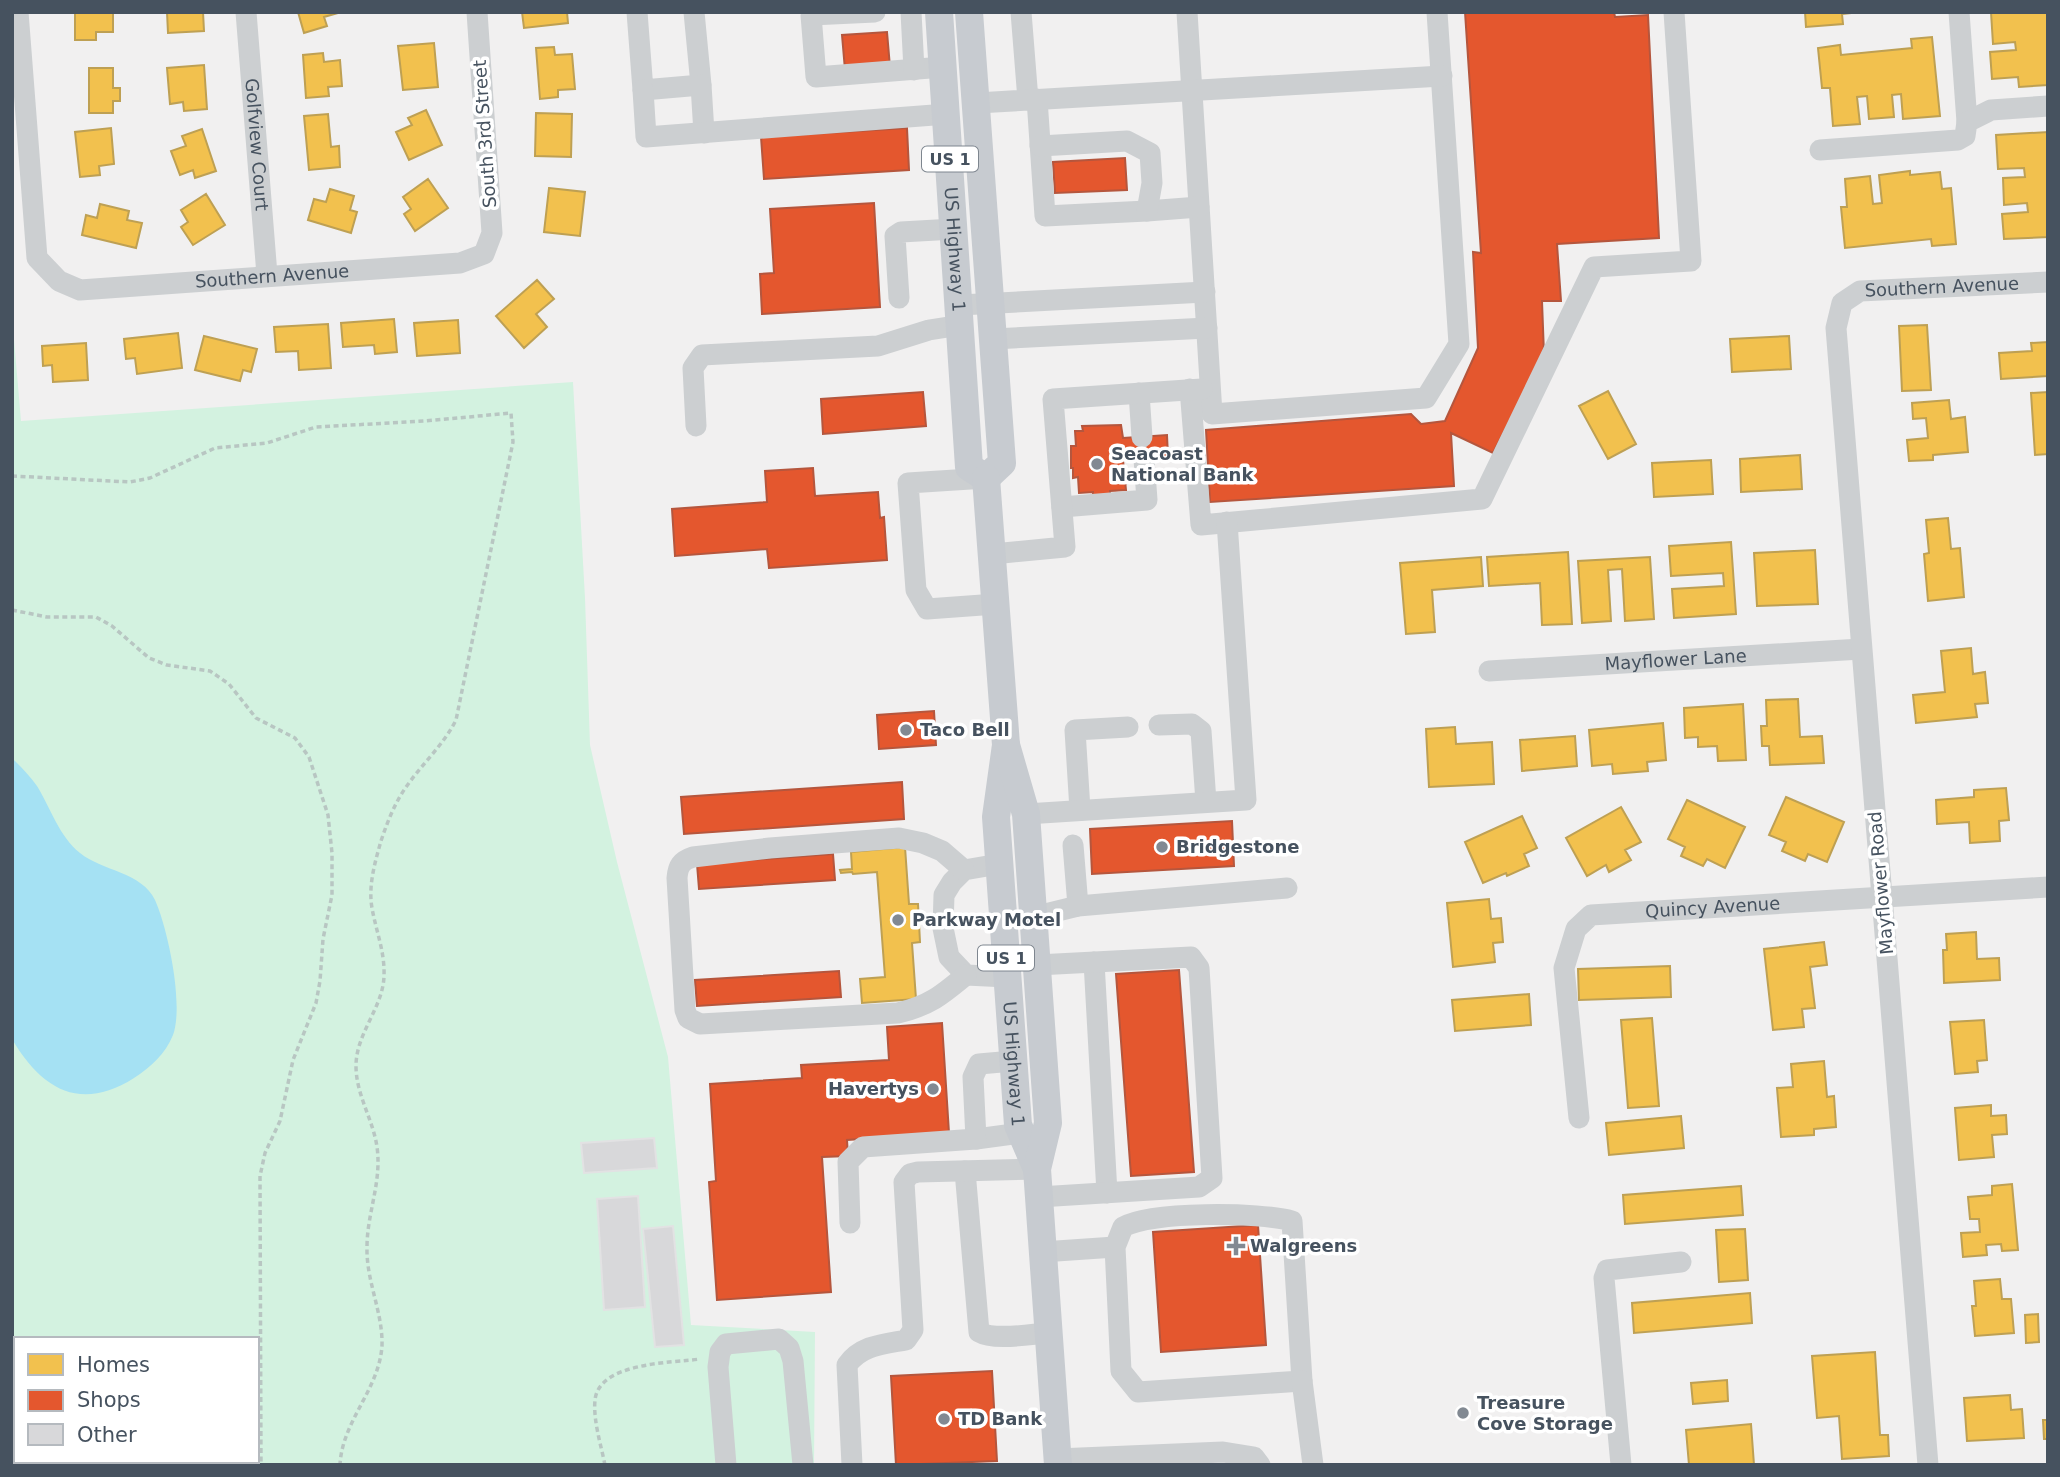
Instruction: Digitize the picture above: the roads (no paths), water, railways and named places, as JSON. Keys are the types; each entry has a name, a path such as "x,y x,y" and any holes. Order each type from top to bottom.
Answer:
{"main road":[{"name":"US Highway 1","path":"939,12 969,467 986,478"},
{"name":"US Highway 1","path":"968,12 1002,463 986,478"},
{"name":"US Highway 1","path":"986,478 1006,745 996,817 1013,1061 1018,1125 1037,1169"},
{"name":"US Highway 1","path":"1006,745 1026,814 1034,917 1048,1123 1037,1169 1058,1462"}],"street":[{"name":"Southern Avenue","path":"18,12 37,258 59,281 80,290 460,262 484,254"},
{"name":"Golfview Court","path":"246,12 267,275"},
{"name":"South 3rd Street","path":"477,12 492,233 484,254"},
{"path":"637,12 646,137 947,114"},
{"path":"694,12 704,133"},
{"path":"875,12 811,15 816,77 943,68"},
{"path":"911,12 914,69"},
{"path":"1021,12 1040,146 1045,216 1199,206"},
{"path":"1187,12 1207,328 1200,389 1201,524 1482,499 1594,267 1691,261 1674,12"},
{"path":"1200,389 1212,414 1426,398 1459,344 1437,12"},
{"path":"1820,150 1958,141 1965,136 1967,122 1959,12"},
{"path":"976,103 1442,76"},
{"path":"643,90 701,85"},
{"path":"1967,122 1991,110 2048,106"},
{"path":"1040,146 1127,141 1150,153 1152,183 1147,211"},
{"path":"899,298 895,236 901,232 954,229"},
{"name":"Southern Avenue","path":"1842,303 1860,291 2048,282"},
{"path":"696,426 693,368 702,355 878,346 929,330 991,304 1205,292"},
{"name":"Mayflower Road","path":"1842,303 1836,328 1928,1465"},
{"path":"993,339 1207,328"},
{"path":"993,554 1065,547 1053,399 1200,389"},
{"path":"1139,393 1142,437"},
{"path":"1062,507 1147,500 1144,459"},
{"path":"986,478 908,482 916,590 927,608 996,604"},
{"path":"1026,814 1246,800 1227,522"},
{"name":"Mayflower Lane","path":"1489,671 1861,649"},
{"path":"1159,725 1192,724 1201,731 1206,802"},
{"path":"1080,810 1075,730 1128,727"},
{"path":"964,870 942,852 923,843 899,838 693,857 684,860 678,868 677,878 685,1010 688,1018 700,1024 898,1013 923,1007 942,996 966,975"},
{"path":"1073,845 1078,906"},
{"path":"999,864 964,870 952,882 944,895 943,928 948,957 966,975 1007,977"},
{"name":"Quincy Avenue","path":"1579,1118 1564,968 1576,929 1591,915 2048,887"},
{"path":"1034,917 1078,906 1287,888"},
{"path":"1037,965 1191,957 1199,968 1212,1178 1199,1187 1039,1197"},
{"path":"1094,962 1107,1193"},
{"path":"976,1139 973,1077 979,1064 1013,1061"},
{"path":"850,1223 848,1162 863,1147 1021,1133"},
{"path":"852,1465 847,1365 852,1358 869,1347 906,1340 914,1330 904,1182 910,1174 918,1172 1037,1169"},
{"path":"965,1171 979,1332 985,1335 1048,1333"},
{"path":"1302,1381 1138,1392 1121,1371 1115,1247 1122,1227 1131,1222 1150,1219 1197,1216 1277,1216 1292,1221 1302,1381 1313,1465"},
{"path":"1042,1252 1115,1247"},
{"path":"1622,1465 1604,1278 1607,1270 1681,1262"},
{"path":"726,1465 720,1357 726,1344 779,1339 789,1348 793,1361 803,1465"},
{"path":"1058,1462 1223,1452 1254,1457 1260,1465"}],"water":[{"path":"12,758 37,786 61,830 80,853 141,883 149,891 165,929 176,987 176,1022 173,1035 157,1060 134,1078 115,1088 80,1094 64,1090 36,1071 12,1039"}],"place":[{"name":"Seacoast National Bank","path":"1097,464"},
{"name":"Taco Bell","path":"906,730"},
{"name":"Bridgestone","path":"1162,847"},
{"name":"Parkway Motel","path":"898,920"},
{"name":"Havertys","path":"933,1089"},
{"name":"Walgreens","path":"1236,1246"},
{"name":"Treasure Cove Storage","path":"1463,1413"},
{"name":"TD Bank","path":"944,1419"}]}
